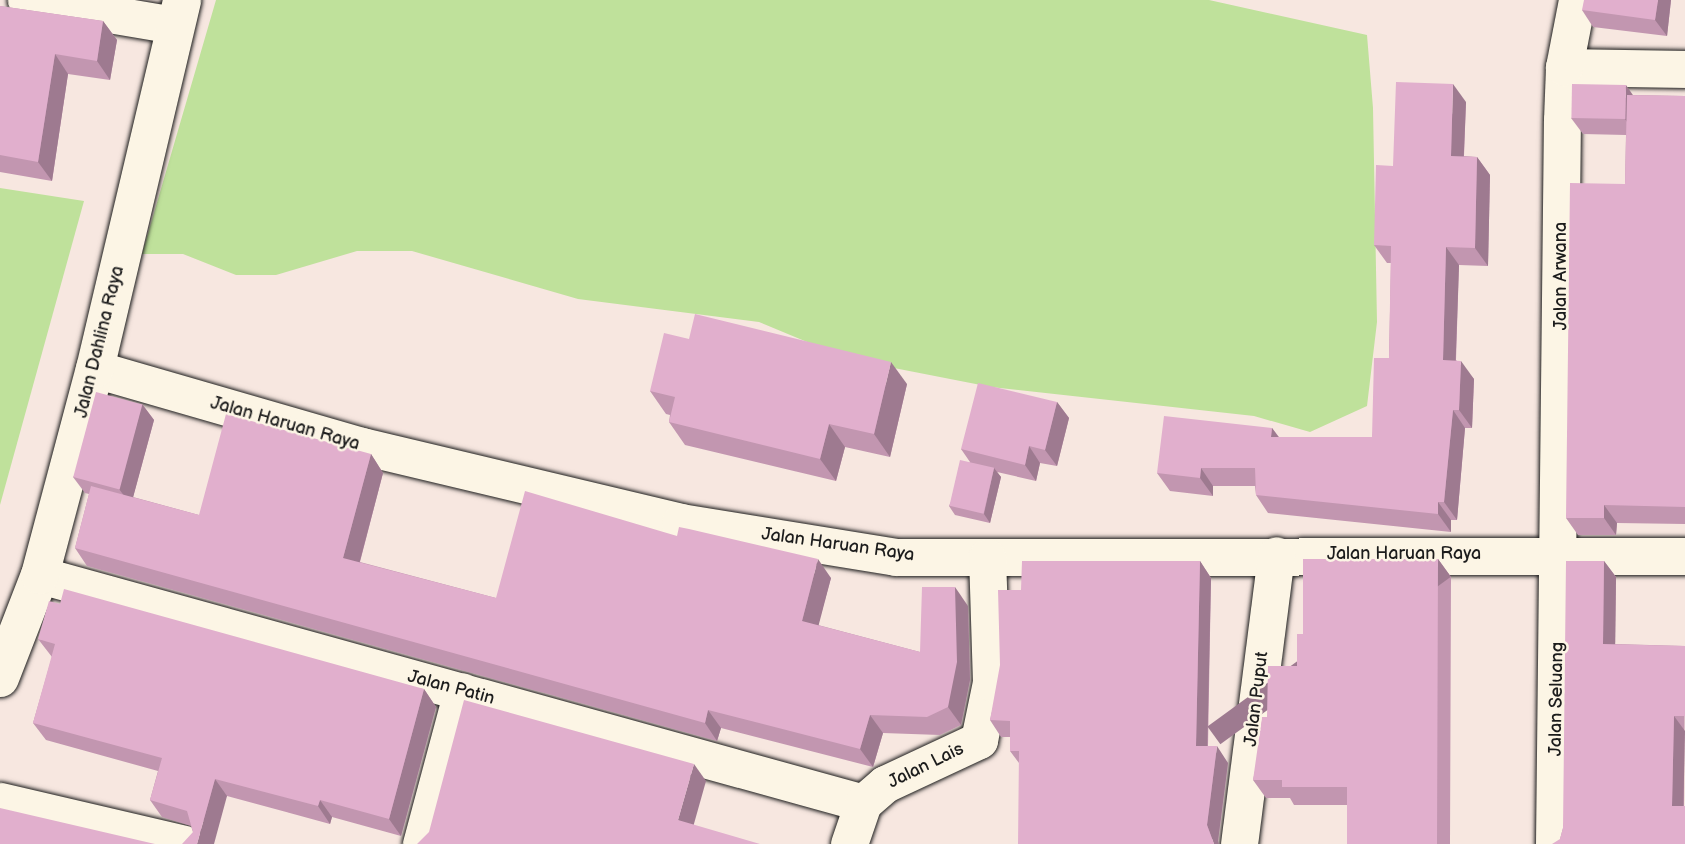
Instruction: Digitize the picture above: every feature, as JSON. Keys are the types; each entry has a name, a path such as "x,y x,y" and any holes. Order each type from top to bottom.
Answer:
{"street":[{"path":"26,0 178,12"},
{"name":"Jalan Arwana","path":"1560,554 1564,67 1577,0"},
{"name":"Jalan Dahlina Raya","path":"0,678 40,575 95,369 178,12"},
{"path":"1564,67 1685,69"},
{"name":"Jalan Haruan Raya","path":"95,369 362,446 680,522 895,557 1143,560 1276,555 1685,556"},
{"name":"Jalan Seluang","path":"1554,844 1560,554"},
{"name":"Jalan Puput","path":"1239,844 1276,555"},
{"name":"Jalan Lais","path":"863,803 902,773 979,740 991,682 987,557"},
{"name":"Jalan Patin","path":"40,575 863,803"},
{"path":"421,844 461,691"},
{"path":"0,802 185,844"},
{"path":"849,844 863,803"}],"green space":[{"path":"216,0 1209,0 1367,35 1373,108 1377,322 1367,406 1310,432 1254,416 991,387 848,359 759,322 578,299 412,251 357,251 276,275 236,275 183,254 142,254"},
{"path":"0,188 84,201 0,505"}],"building":[{"path":"1584,0 1658,0 1655,20 1582,10"},
{"path":"0,6 103,21 97,61 55,54 38,162 0,155"},
{"path":"1396,82 1453,84 1451,156 1477,157 1475,248 1446,247 1443,360 1461,361 1459,410 1453,410 1444,502 1438,502 1438,514 1256,495 1255,468 1201,468 1200,478 1157,473 1164,416 1272,428 1271,437 1372,437 1374,358 1389,358 1391,246 1374,245 1376,165 1393,166"},
{"path":"1572,84 1626,85 1625,119 1571,118"},
{"path":"1627,95 1685,96 1685,507 1604,505 1604,518 1566,518 1570,183 1625,184"},
{"path":"695,314 891,362 874,434 829,424 820,459 669,422 675,397 650,391 664,333 689,339"},
{"path":"978,383 1057,402 1045,450 1029,446 1025,465 961,449"},
{"path":"96,392 142,404 120,489 73,477"},
{"path":"226,414 371,454 343,558 496,598 525,491 677,536 679,527 818,559 802,621 920,652 922,587 955,587 957,662 948,707 927,717 870,715 860,749 708,710 705,723 75,548 91,486 199,515"},
{"path":"960,460 994,468 984,514 949,506"},
{"path":"1303,559 1438,559 1437,844 1347,844 1347,787 1282,787 1282,780 1253,780 1262,717 1267,717 1268,666 1297,666 1297,634 1303,634"},
{"path":"1022,561 1200,561 1196,746 1217,746 1207,825 1214,844 1018,844 1019,751 1010,751 1010,721 990,720 1000,665 998,590 1021,590"},
{"path":"1566,561 1604,561 1603,644 1685,646 1685,716 1674,716 1672,806 1685,806 1685,844 1552,844 1560,839 1563,828"},
{"path":"64,589 424,689 389,819 320,800 318,806 215,779 197,844 182,844 193,832 187,811 150,800 162,758 33,723 55,644 38,639 49,601 60,604"},
{"path":"464,700 694,764 678,820 760,844 417,844 429,832"},
{"path":"0,808 155,844 0,844"}]}
